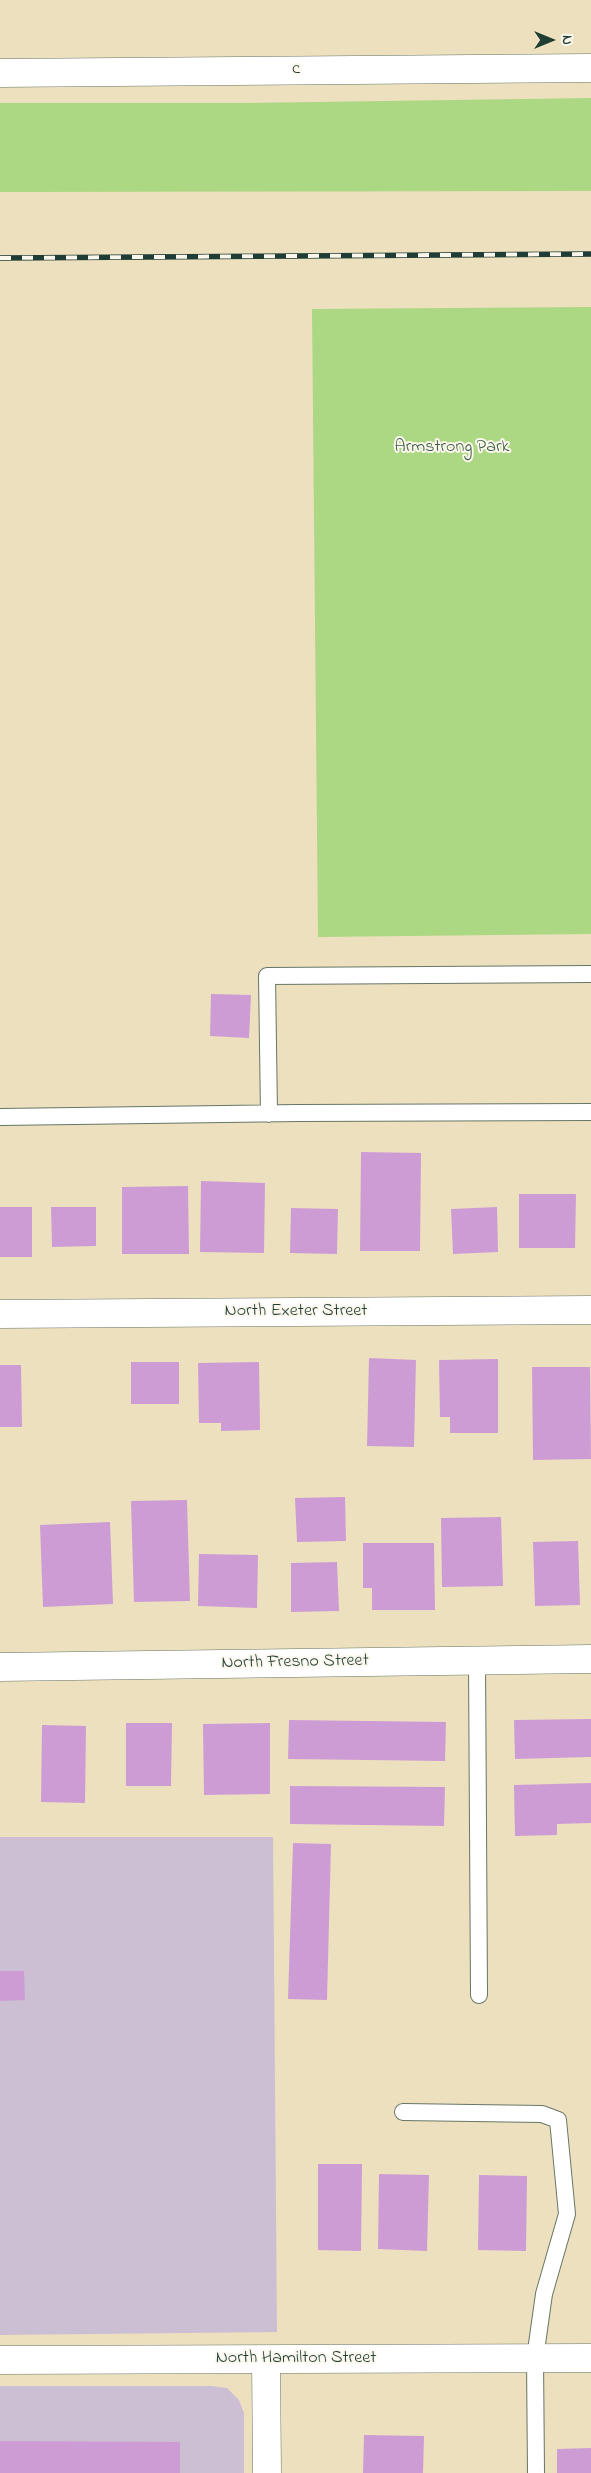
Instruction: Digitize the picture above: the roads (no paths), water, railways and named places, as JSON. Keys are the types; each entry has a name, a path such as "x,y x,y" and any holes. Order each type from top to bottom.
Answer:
{"street":[{"name":"c","path":"0,73 591,68"},
{"name":"North Exeter Street","path":"0,1314 591,1310"},
{"name":"North Fresno Street","path":"0,1667 591,1659"},
{"name":"North Hamilton Street","path":"0,2360 591,2358"},
{"path":"266,2360 267,2473"}],"lane":[{"path":"269,1114 267,976 591,974"},
{"path":"0,1118 591,1112"},
{"path":"478,1660 479,1995"},
{"path":"403,2112 542,2114 558,2120 567,2214 544,2294 535,2358 536,2473"}],"railway":[{"path":"0,258 591,254"}],"park label":[{"name":"Armstrong Park","path":"452,448"}]}
